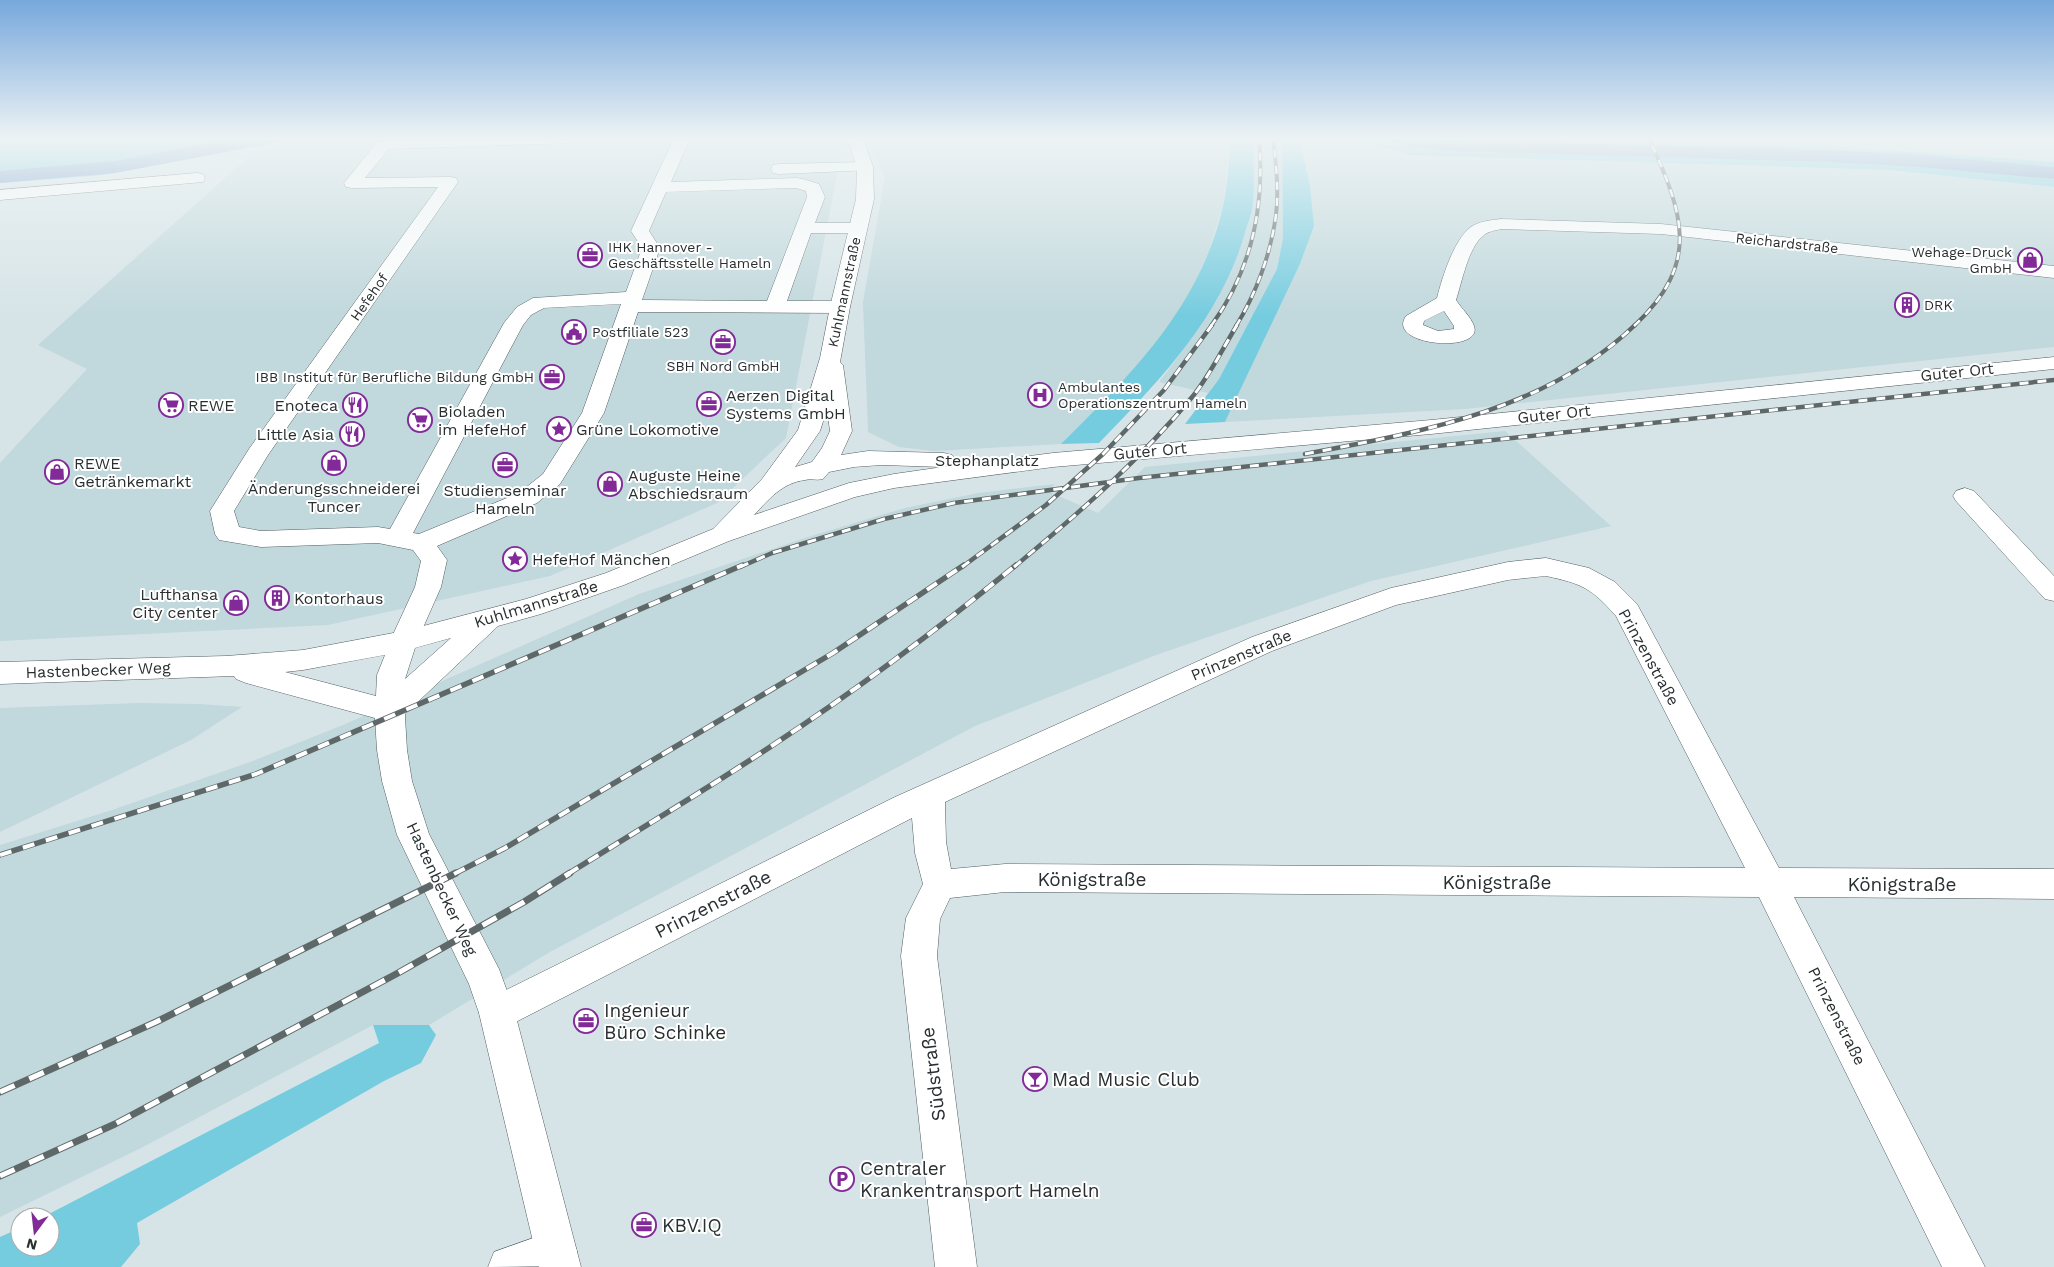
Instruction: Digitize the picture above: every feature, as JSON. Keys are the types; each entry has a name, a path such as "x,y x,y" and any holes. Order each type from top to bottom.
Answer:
{"main road":[{"name":"Hefehof","path":"409,541 378,535 261,539 228,534 222,511 257,454 439,197"},
{"path":"409,541 528,498 552,480 593,413 651,248 640,231 656,197"},
{"path":"774,306 816,197"},
{"name":"Kuhlmannstraße","path":"720,535 770,484 809,431 831,358 840,307 865,197"},
{"name":"Reichardstraße","path":"1446,300 1449,287 1470,239 1475,232 1484,227 1501,224 1620,226 1661,229 2054,272"},
{"path":"805,228 858,228"},
{"path":"409,541 434,472 514,323 524,311 540,302 632,302 840,307"},
{"name":"Kuhlmannstraße","path":"404,641 488,620 616,579 720,535 770,519 797,495 821,467 833,449 841,431 831,358"},
{"name":"Guter Ort","path":"1053,460 1431,427 2054,363"},
{"path":"809,431 812,454 821,467"},
{"path":"841,431 855,445 882,458"},
{"name":"Stephanplatz","path":"770,484 796,474 841,461 882,458 922,461 1053,460"},
{"name":"Stephanplatz","path":"770,519 849,491 894,480 1053,460"},
{"name":"Stephanplatz","path":"821,467 837,476 851,479 894,480"},
{"path":"1965,496 2054,592"},
{"path":"404,641 428,587 434,560 409,541"},
{"name":"Prinzenstraße","path":"497,1013 906,806 1262,644 1391,597 1508,571 1546,566 1580,574 1606,588 1627,611 1770,884 1964,1267"},
{"path":"226,666 389,711 488,620"},
{"name":"Hastenbecker Weg","path":"0,673 226,666 303,660 404,641"},
{"name":"Hastenbecker Weg","path":"404,641 391,674 389,711 392,750 397,780 413,834 486,981 497,1013 558,1259"},
{"path":"930,796 928,811 930,851 933,868 940,885"},
{"name":"Königstraße","path":"940,885 1005,878 1770,884 2054,884"},
{"name":"Südstraße","path":"940,885 923,918 920,956 956,1267"},
{"path":"510,1267 558,1259"}],"shaded area":[{"path":"203,197 833,197 786,438 717,503 550,576 328,625 0,641 0,463 87,369 38,345"},
{"path":"881,197 1225,197 1209,251 1190,293 1165,333 1129,376 1061,444 934,451 899,447 868,432 863,302"},
{"path":"1225,197 1253,197 1252,211 1233,266 1203,322 1165,372 1099,443 1061,444 1114,391 1161,335 1181,306 1199,274 1213,240"},
{"path":"1253,197 1283,197 1283,238 1277,269 1219,379 1208,393 1159,382 1190,341 1217,299 1253,204"},
{"path":"1283,197 1311,197 1314,226 1300,264 1225,422 1185,424 1219,379 1277,269 1283,238"},
{"path":"1311,197 2054,197 2054,347 1465,409 1225,422 1300,264 1314,226"},
{"path":"1505,431 1611,526 1371,581 1156,655 975,726 550,952 429,1025 373,1025 143,1147 20,1207 10,1207 10,1212 0,1217 0,845 112,810 253,761 343,725 639,594 811,536 905,508 978,493 1055,484 1047,491 1098,513 1145,467"},
{"path":"138,703 242,707 191,740 0,832 0,708"},
{"path":"373,1025 429,1025 436,1035 421,1063 384,1081 137,1223 140,1244 121,1267 0,1267 0,1237 10,1232 10,1257 60,1257 60,1208 379,1043"}],"railway":[{"path":"1211,326 1237,283 1246,260 1253,237 1259,197"},
{"path":"1236,326 1262,273 1274,229 1277,197"},
{"path":"1635,325 1656,303 1670,280 1678,258 1680,236 1673,197"},
{"path":"1065,488 1103,454 1164,390 1212,325"},
{"path":"1112,482 1173,420 1193,396 1237,325"},
{"path":"1305,454 1393,437 1437,426 1480,413 1522,397 1563,378 1600,354 1635,325"},
{"path":"1112,482 2054,380"},
{"path":"1014,567 1112,482"},
{"path":"1065,488 1112,482"},
{"path":"740,567 772,553 884,519 954,503 1065,488"},
{"path":"962,567 1046,505 1065,488"},
{"path":"0,855 256,774 743,565"},
{"path":"455,874 505,848 833,653 964,565"},
{"path":"568,874 770,747 833,704 926,636 1016,565"},
{"path":"0,1176 115,1124 398,973 524,902 570,873"},
{"path":"0,1092 156,1022 455,874"}],"place":[{"name":"IHK Hannover - Geschäftsstelle Hameln","path":"590,255"},
{"name":"Wehage-Druck GmbH","path":"2030,260"},
{"name":"DRK","path":"1907,305"},
{"name":"Postfiliale 523","path":"574,332"},
{"name":"SBH Nord GmbH","path":"723,342"},
{"name":"IBB Institut für Berufliche Bildung GmbH","path":"552,377"},
{"name":"Ambulantes Operationszentrum Hameln","path":"1040,395"},
{"name":"Aerzen Digital Systems GmbH","path":"709,404"},
{"name":"REWE","path":"171,405"},
{"name":"Enoteca","path":"355,405"},
{"name":"Bioladen im HefeHof","path":"420,420"},
{"name":"Grüne Lokomotive","path":"559,429"},
{"name":"Little Asia","path":"352,434"},
{"name":"Änderungsschneiderei Tuncer","path":"334,463"},
{"name":"Studienseminar Hameln","path":"505,465"},
{"name":"REWE Getränkemarkt","path":"57,472"},
{"name":"Auguste Heine Abschiedsraum","path":"610,484"},
{"name":"HefeHof Mänchen","path":"515,559"},
{"name":"Kontorhaus","path":"277,598"},
{"name":"Lufthansa City center","path":"236,603"},
{"name":"Ingenieur Büro Schinke","path":"586,1021"},
{"name":"Mad Music Club","path":"1035,1079"},
{"name":"Centraler Krankentransport Hameln","path":"842,1179"},
{"name":"KBV.IQ","path":"644,1225"}]}
